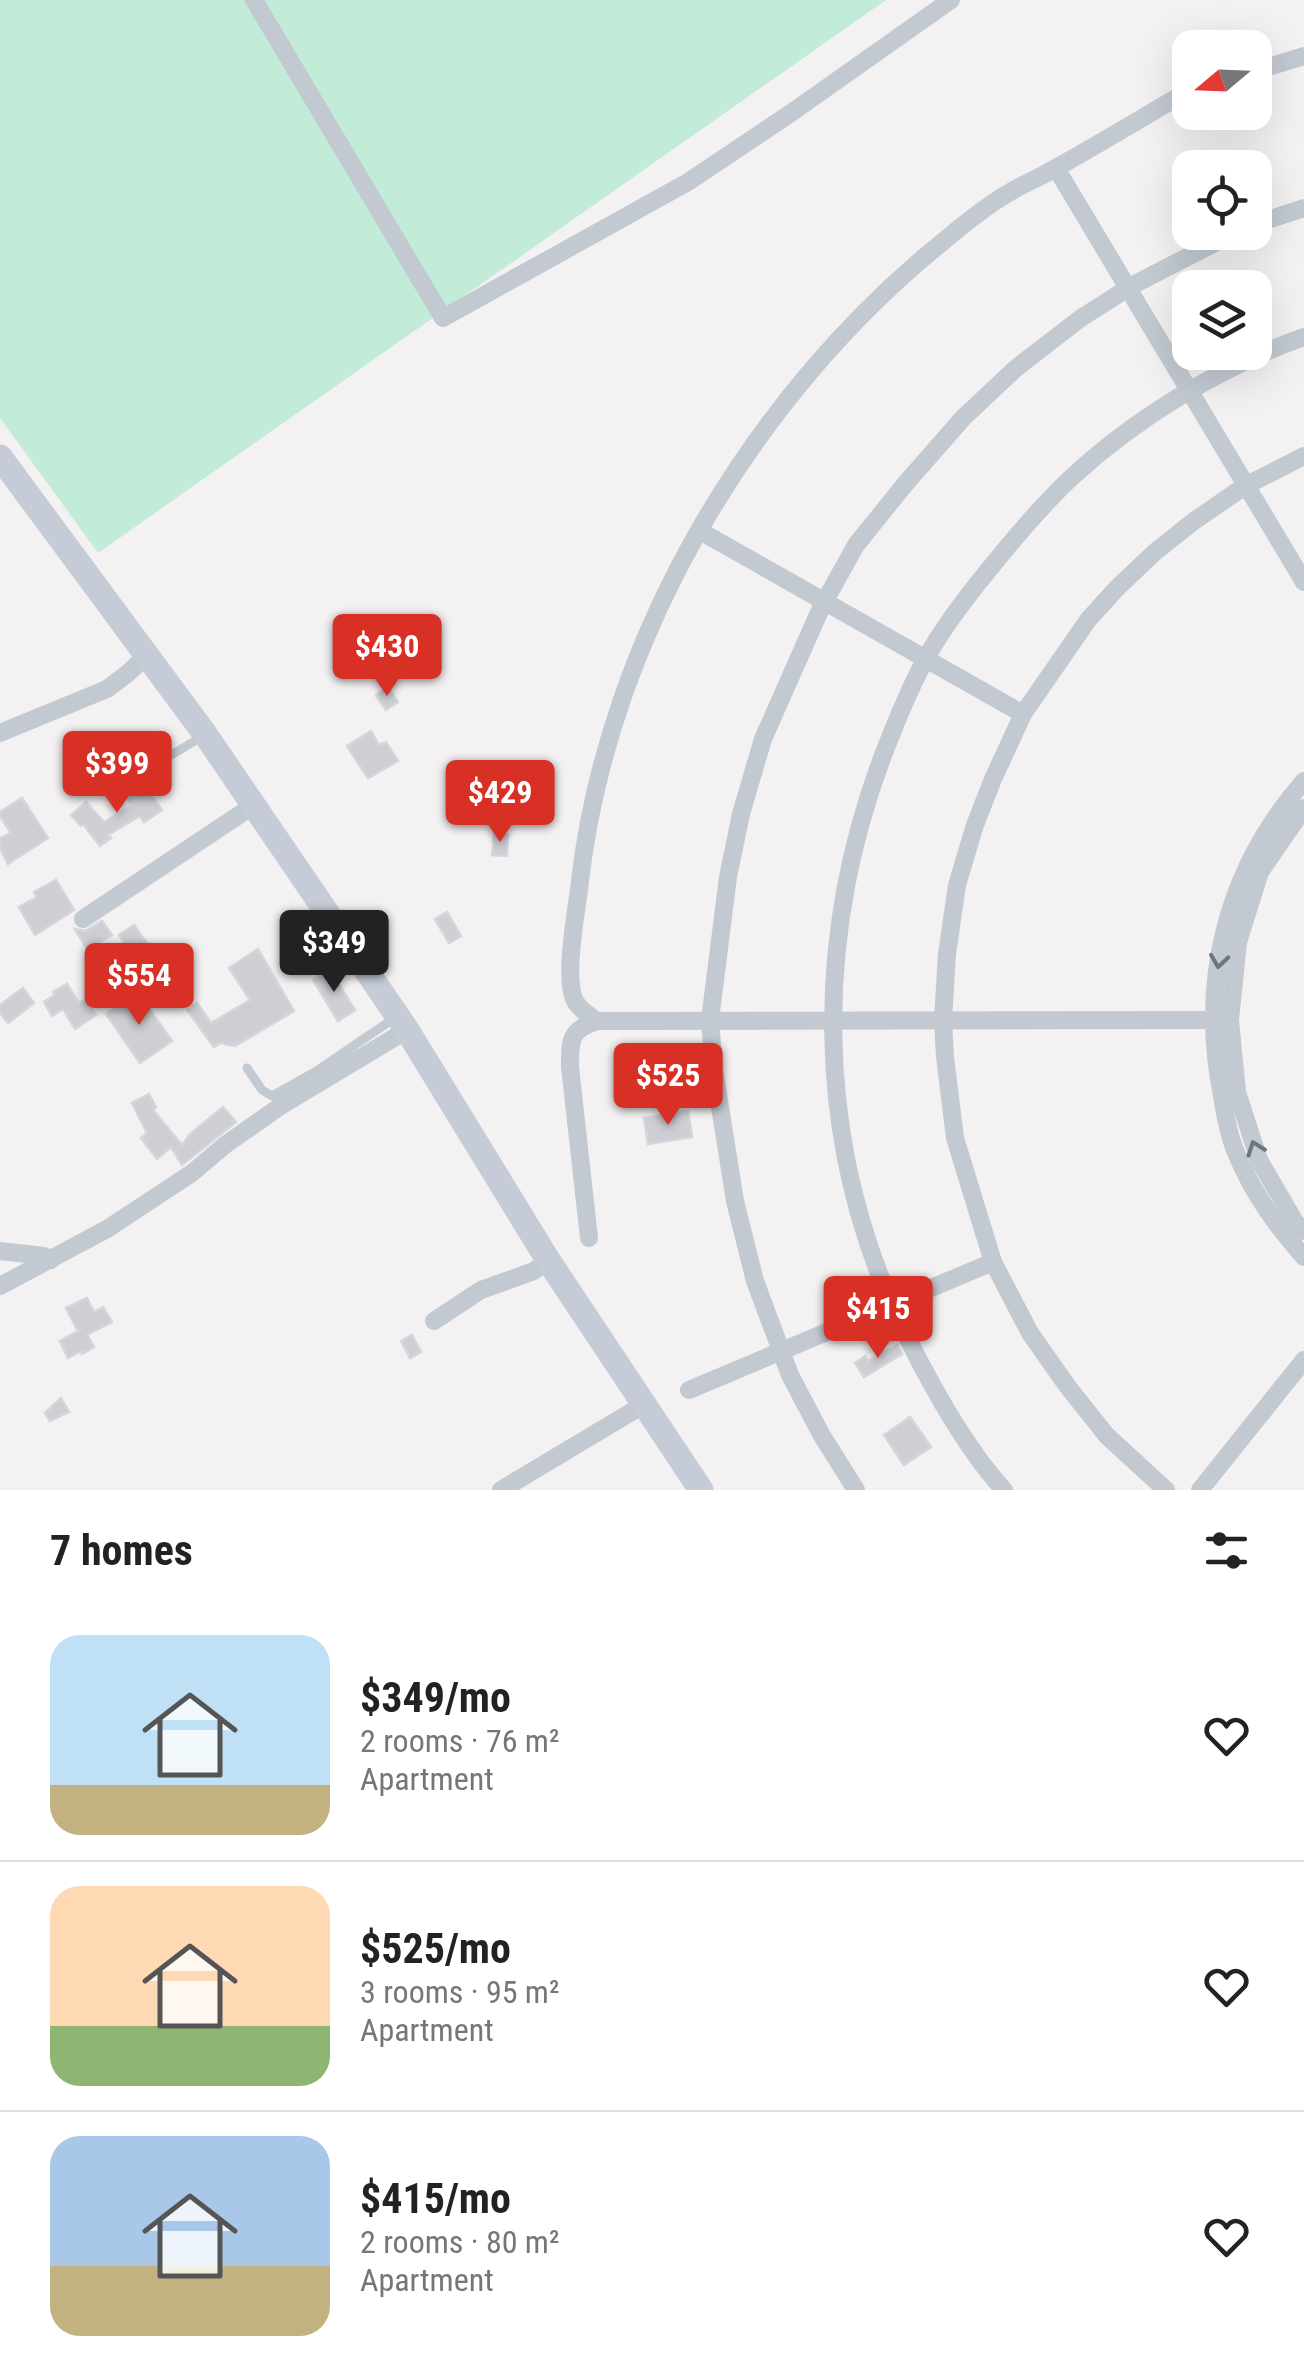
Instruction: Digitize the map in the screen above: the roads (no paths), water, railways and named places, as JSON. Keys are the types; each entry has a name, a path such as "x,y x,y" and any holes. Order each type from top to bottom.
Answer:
{"street":[{"path":"254,0 443,318 688,182 951,0"},
{"path":"1272,66 1304,56"},
{"path":"597,1020 582,1010 574,998 570,976 591,807 634,667 663,600 732,477 774,415 823,357 878,299 944,240 1010,192 1172,100"},
{"path":"1056,168 1304,582"},
{"path":"1272,218 1304,208"},
{"path":"856,1490 820,1434 790,1375 755,1281 729,1167 710,1020 728,877 741,814 763,739 821,608 856,545 906,483 1015,369 1080,318 1202,250"},
{"path":"1004,1490 952,1416 891,1306 853,1192 839,1116 831,1020 845,886 859,822 907,694 927,657 971,592 1025,526 1072,477 1121,437 1183,395 1274,348 1304,337"},
{"path":"1166,1490 1107,1436 1068,1387 1030,1333 994,1262 956,1138 942,1020 947,954 957,886 975,826 1023,714 1088,620 1155,552 1194,521 1245,486 1304,456"},
{"path":"0,457 9,487 147,655 205,734 402,1023 548,1260 701,1490"},
{"path":"700,532 1023,714"},
{"path":"0,733 107,689 147,655"},
{"path":"1304,781 1280,808 1246,868 1224,930 1221,1019 1237,1092 1259,1160 1294,1222 1304,1231"},
{"path":"83,919 254,805"},
{"path":"1304,808 1260,872 1238,942 1214,1056 1236,1153 1271,1220 1304,1257"},
{"path":"589,1238 571,1081 570,1048 574,1033 582,1025 597,1020 1221,1019"},
{"path":"0,1286 107,1229 402,1023"},
{"path":"0,1251 50,1260"},
{"path":"434,1321 481,1290 534,1271 548,1260"},
{"path":"690,1390 994,1262"},
{"path":"1200,1490 1304,1360"},
{"path":"501,1490 644,1404"}],"lane":[{"path":"110,771 168,757 205,734"},
{"path":"246,1068 262,1090 272,1096 402,1023"}]}
